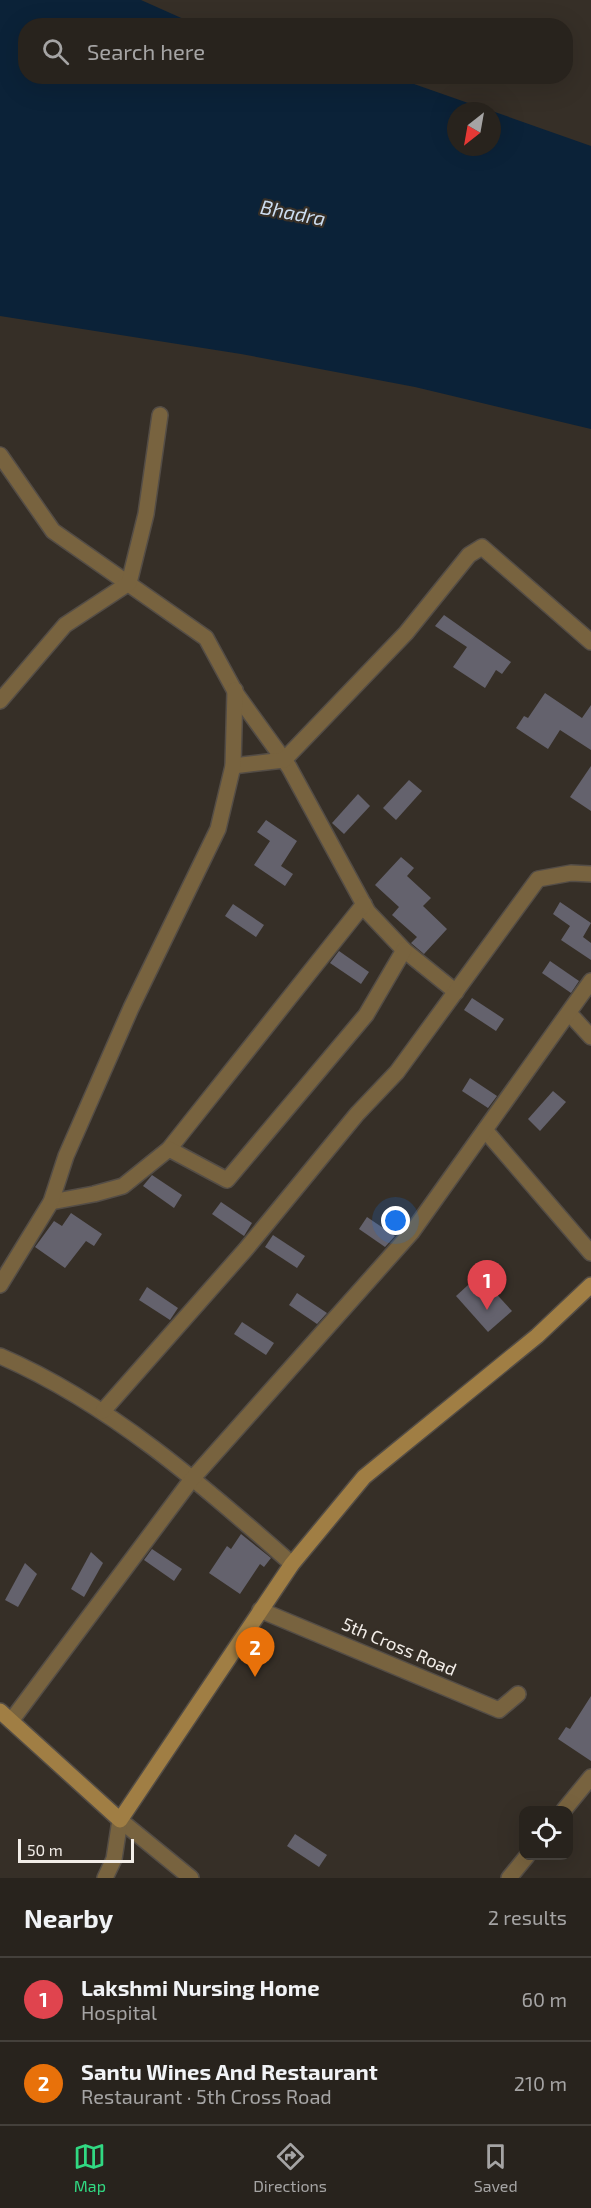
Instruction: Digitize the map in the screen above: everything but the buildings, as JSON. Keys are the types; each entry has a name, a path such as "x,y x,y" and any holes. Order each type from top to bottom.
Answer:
{"main road":[{"path":"6,1716 120,1820 292,1564 364,1477 537,1336 591,1285"}],"street":[{"path":"0,701 65,625 129,583 146,514 160,415"},
{"path":"0,455 53,531 206,638 235,690 284,760 369,912 404,950 456,992"},
{"path":"233,766 284,760 406,633 469,555 482,547 591,642"},
{"path":"0,1285 51,1202 66,1156 130,1008 218,829 233,766 235,690"},
{"path":"103,1411 246,1250 357,1114 398,1072 537,879 571,873 591,874"},
{"path":"51,1202 123,1186 169,1149 364,904"},
{"path":"169,1149 227,1180 366,1015 404,950"},
{"path":"6,1716 192,1479 412,1232 591,981"},
{"path":"569,1013 591,1037"},
{"path":"485,1130 591,1253"},
{"path":"0,1356 38,1372 103,1411 225,1504 292,1564"},
{"name":"5th Cross Road","path":"260,1610 499,1710 518,1694"},
{"path":"567,1806 591,1777"},
{"path":"105,1878 114,1859 120,1820"},
{"path":"120,1820 191,1878"},
{"path":"509,1878 524,1860"}],"water":[{"name":"Bhadra","path":"0,0 141,0 181,18 18,18 18,84 414,84 465,102 447,102 447,156 501,156 501,114 591,146 591,429 415,387 241,354 0,316"}],"place":[{"name":"Lakshmi Nursing Home","path":"487,1310"},
{"name":"Santu Wines And Restaurant","path":"255,1677"}]}
